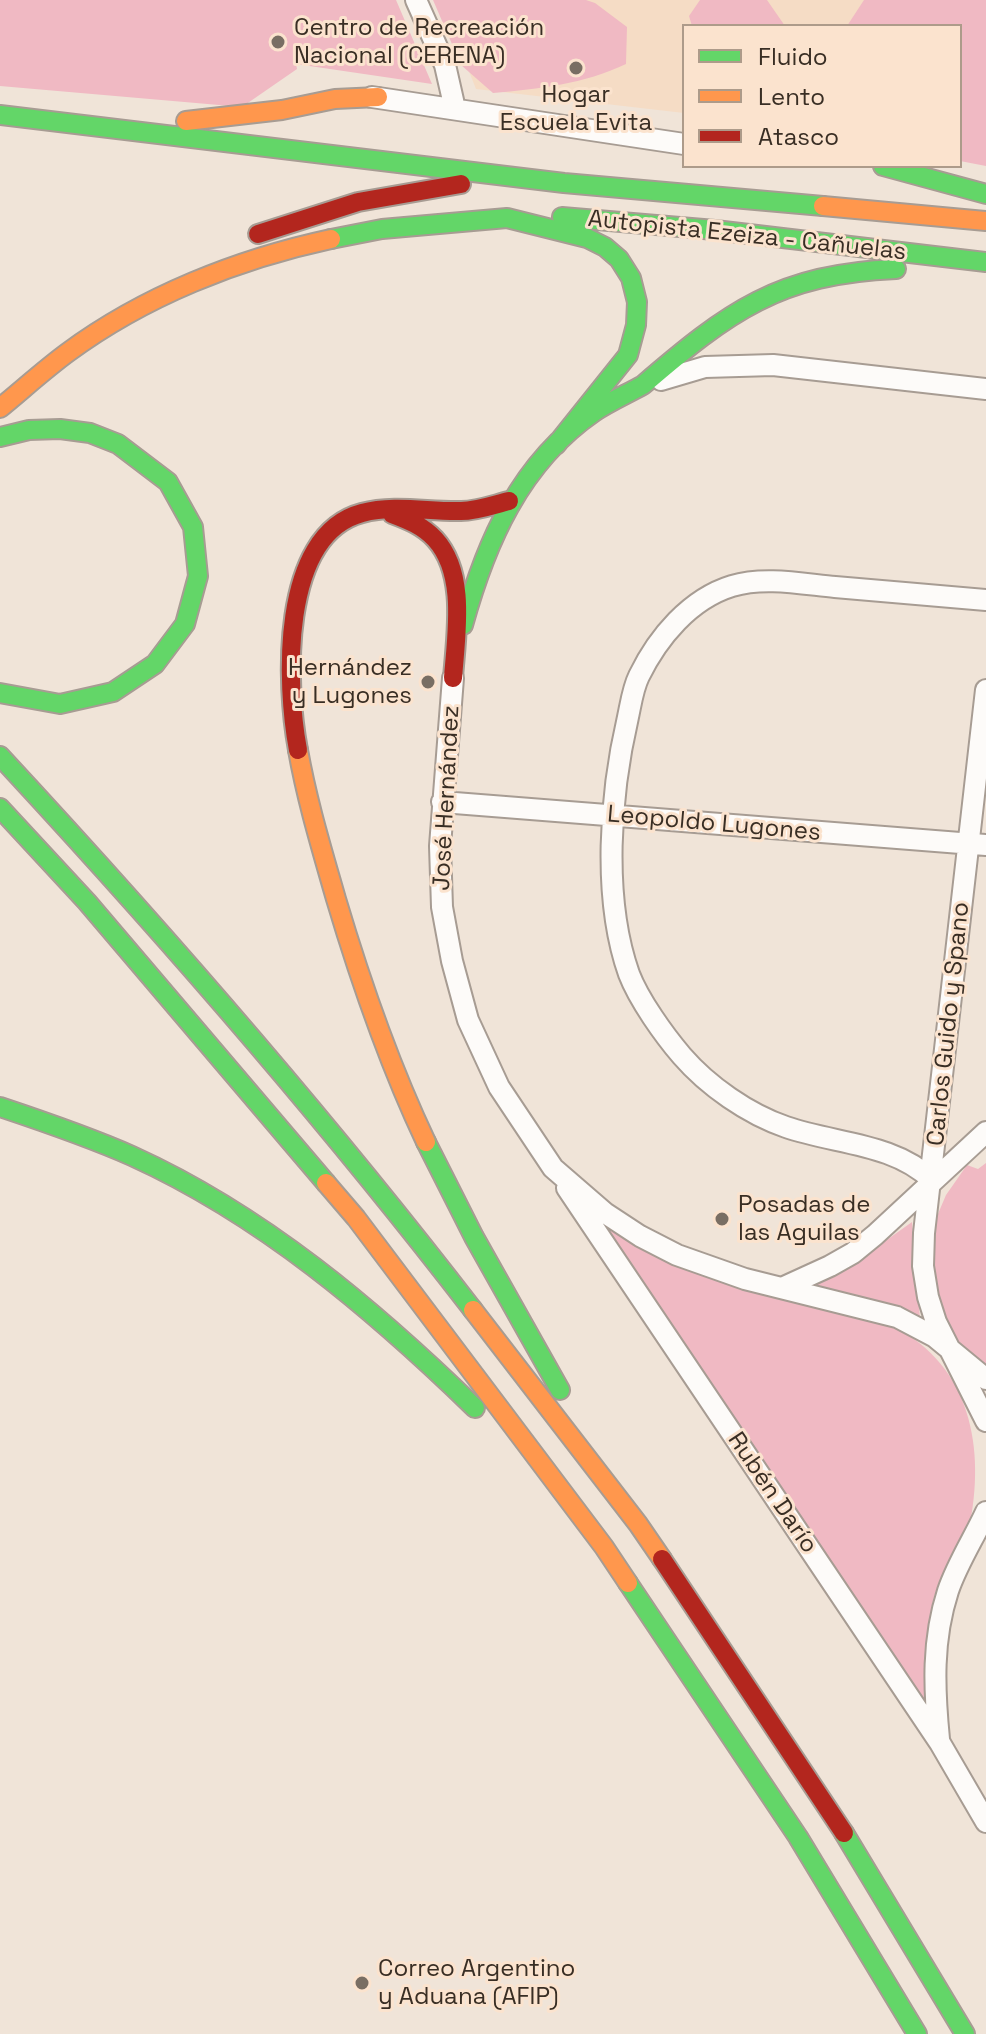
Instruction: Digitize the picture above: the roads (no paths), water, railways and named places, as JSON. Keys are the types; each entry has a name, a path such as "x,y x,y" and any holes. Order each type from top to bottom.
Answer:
{"main road":[{"path":"96,125 186,121 282,110 335,99 378,97"},
{"path":"0,115 564,183"},
{"path":"890,168 986,194"},
{"path":"235,243 344,204 418,188 474,183 564,183"},
{"name":"Autopista Ezeiza - Cañuelas","path":"564,183 986,221"},
{"name":"Autopista Ezeiza - Cañuelas","path":"507,218 583,217 986,262"},
{"path":"0,408 68,352 124,317 215,273 280,250 382,229 507,218 577,235 605,247 619,259 631,278 637,302 636,325 628,355 556,445"},
{"name":"José Hernández","path":"453,678 472,592 484,554 509,501 531,471 590,415 643,385 738,309 805,279 849,271 893,269 969,277 986,275"},
{"path":"0,386 79,324 152,281"},
{"path":"0,437 54,428 104,437 153,466 180,500 194,531 198,577 194,600 183,628 164,658 137,680 113,692 60,705 0,693"},
{"path":"509,501 471,510 378,511 353,516 331,533 319,546 307,568 294,618 293,718 311,807 360,976 397,1078 481,1250 638,1524"},
{"path":"378,511 407,518 424,527 440,541 451,565 457,606 453,678"},
{"path":"0,756 117,883 385,1195 638,1524 833,1814 965,2034"},
{"path":"0,808 87,902 356,1218 604,1547 798,1837 917,2034"},
{"path":"0,1107 109,1146 179,1178 263,1229 334,1280 398,1333 463,1396 604,1547"}],"street":[{"path":"416,0 445,65 455,109"},
{"path":"305,86 682,144"},
{"path":"643,385 705,367 773,365 986,389"},
{"path":"932,1180 917,1166 895,1155 785,1127 745,1107 715,1087 683,1057 630,976 619,934 612,873 613,815 621,748 637,678 662,636 694,605 733,585 775,581 986,600"},
{"name":"José Hernández","path":"453,678 442,802 442,907 452,961 468,1020 499,1087 553,1168 605,1213 640,1236 705,1266 897,1317 935,1337 986,1379"},
{"name":"Carlos Guido y Spano","path":"986,690 978,845 924,1233 923,1266 936,1322 986,1421"},
{"name":"Leopoldo Lugones","path":"442,802 978,845"},
{"path":"784,1287 853,1253 986,1132"},
{"name":"Rubén Darío","path":"553,1168 940,1743 986,1822"},
{"path":"940,1743 934,1684 939,1625 948,1589 986,1512"},
{"path":"970,1544 986,1529"}],"place":[{"name":"Centro de Recreación Nacional (CERENA)","path":"278,42"},
{"name":"Hogar Escuela Evita","path":"576,68"},
{"name":"Hernández y Lugones","path":"428,682"},
{"name":"Posadas de las Aguilas","path":"722,1219"},
{"name":"Correo Argentino y Aduana (AFIP)","path":"362,1983"}]}
